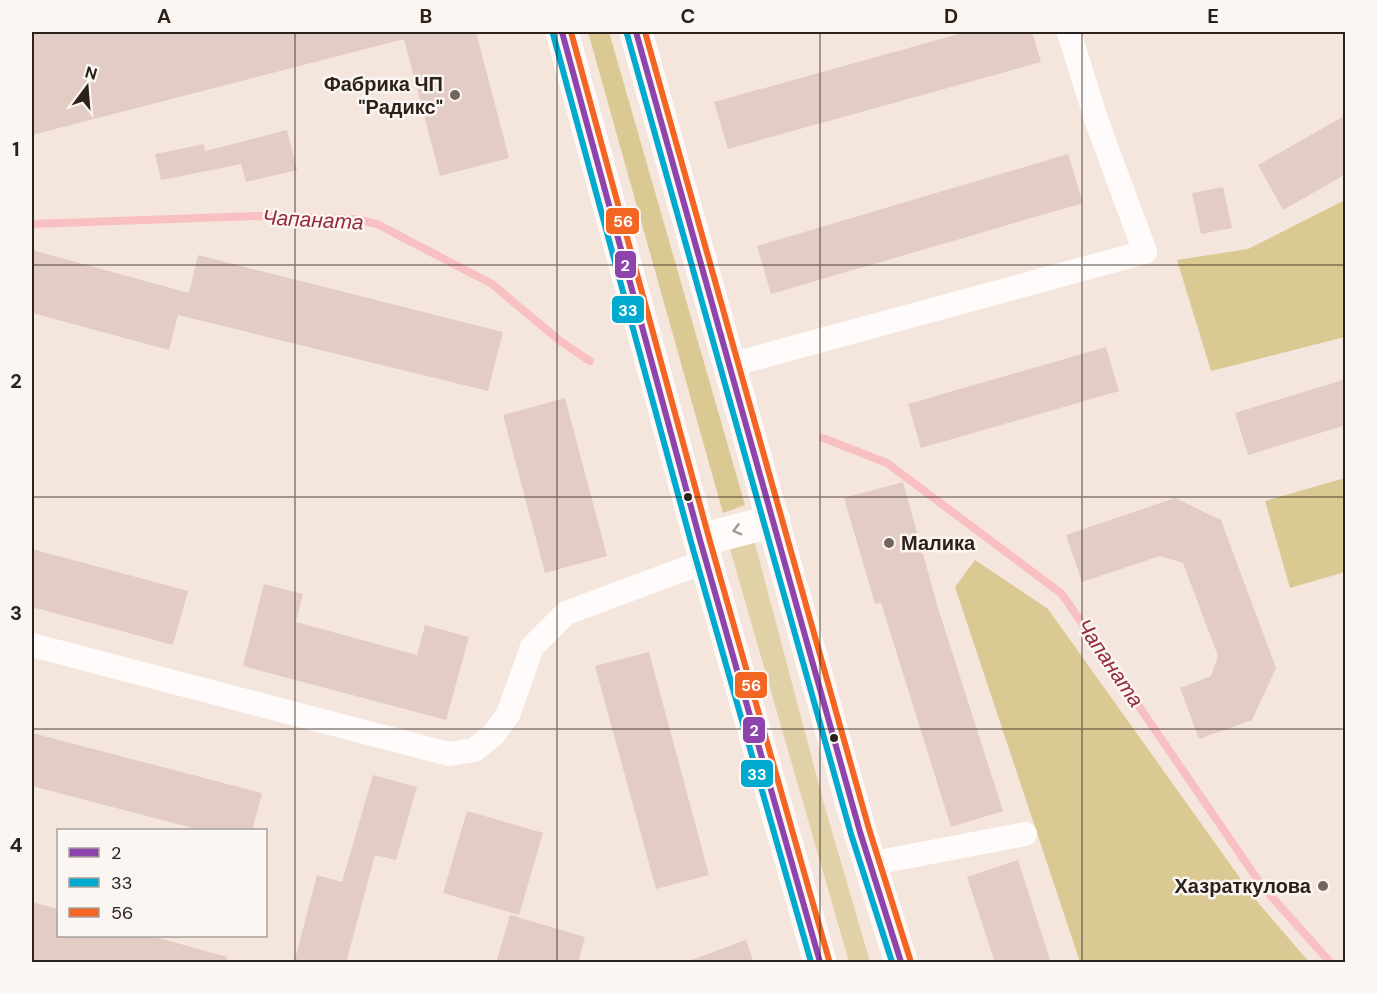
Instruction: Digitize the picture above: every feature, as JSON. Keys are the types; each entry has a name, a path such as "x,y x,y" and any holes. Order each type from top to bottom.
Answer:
{"main road":[{"path":"562,32 703,551 820,963"},
{"path":"636,32 869,864 901,963"},
{"path":"703,551 774,521"}],"street":[{"path":"730,365 1145,252 1097,122 1069,32"},
{"path":"32,645 448,754 474,750 493,735 508,714 532,647 566,613 703,551"},
{"path":"869,864 1025,834"}],"shaded area":[{"path":"588,32 609,32 745,505 723,513"},
{"path":"1345,200 1345,337 1211,371 1177,260 1248,249"},
{"path":"1345,478 1345,572 1290,588 1265,501"},
{"path":"753,536 824,804 870,962 849,962 728,542"},
{"path":"975,560 1048,609 1255,899 1309,962 1080,962 955,587"}],"building":[{"path":"32,32 476,32 509,158 440,176 404,39 32,135"},
{"path":"966,32 1032,32 1041,62 728,149 714,102"},
{"path":"1346,115 1346,174 1283,210 1258,165"},
{"path":"287,130 297,170 246,182 241,164 161,180 155,154 204,144 205,151"},
{"path":"1068,154 1083,203 771,294 757,246"},
{"path":"1223,187 1232,228 1201,234 1192,193"},
{"path":"32,250 189,293 198,255 503,332 488,391 178,315 169,350 32,313"},
{"path":"1106,347 1119,391 921,448 908,404"},
{"path":"1346,379 1346,425 1248,455 1235,413"},
{"path":"565,398 607,556 545,573 503,415"},
{"path":"903,482 938,608 1003,811 951,827 881,603 875,604 844,498"},
{"path":"1175,498 1221,520 1276,668 1252,720 1199,739 1180,688 1211,676 1218,656 1183,563 1160,556 1082,582 1066,535"},
{"path":"32,549 188,591 173,645 32,607"},
{"path":"264,584 303,594 296,622 417,655 425,625 469,637 446,720 243,666"},
{"path":"649,652 709,875 656,889 595,666"},
{"path":"32,733 262,793 253,829 196,829 32,786"},
{"path":"373,775 417,787 396,860 375,855 346,963 294,963 317,875 342,882"},
{"path":"467,811 543,833 519,915 443,893"},
{"path":"1018,860 1051,963 995,963 967,877"},
{"path":"32,902 57,909 57,937 156,937 227,957 226,963 32,963"},
{"path":"510,915 585,937 578,963 496,963"},
{"path":"746,940 754,963 691,963 691,960"}],"waterway":[{"name":"Чапаната","path":"32,224 259,216 356,219 377,224 492,284 560,341 590,361"},
{"name":"Чапаната","path":"823,438 887,463 1062,594 1262,886 1330,962"}],"transit line":[{"name":"2","path":"562,32 700,540 820,962"},
{"name":"56","path":"571,32 709,538 829,960"},
{"name":"2","path":"636,32 860,832 901,962"},
{"name":"56","path":"645,32 869,829 910,959"},
{"name":"33","path":"553,34 691,542 811,962"},
{"name":"33","path":"627,34 851,834 892,962"}],"place":[{"name":"Фабрика ЧП \"Радикс\"","path":"455,95"},
{"name":"Малика","path":"889,543"},
{"name":"Хазраткулова","path":"1323,886"}]}
